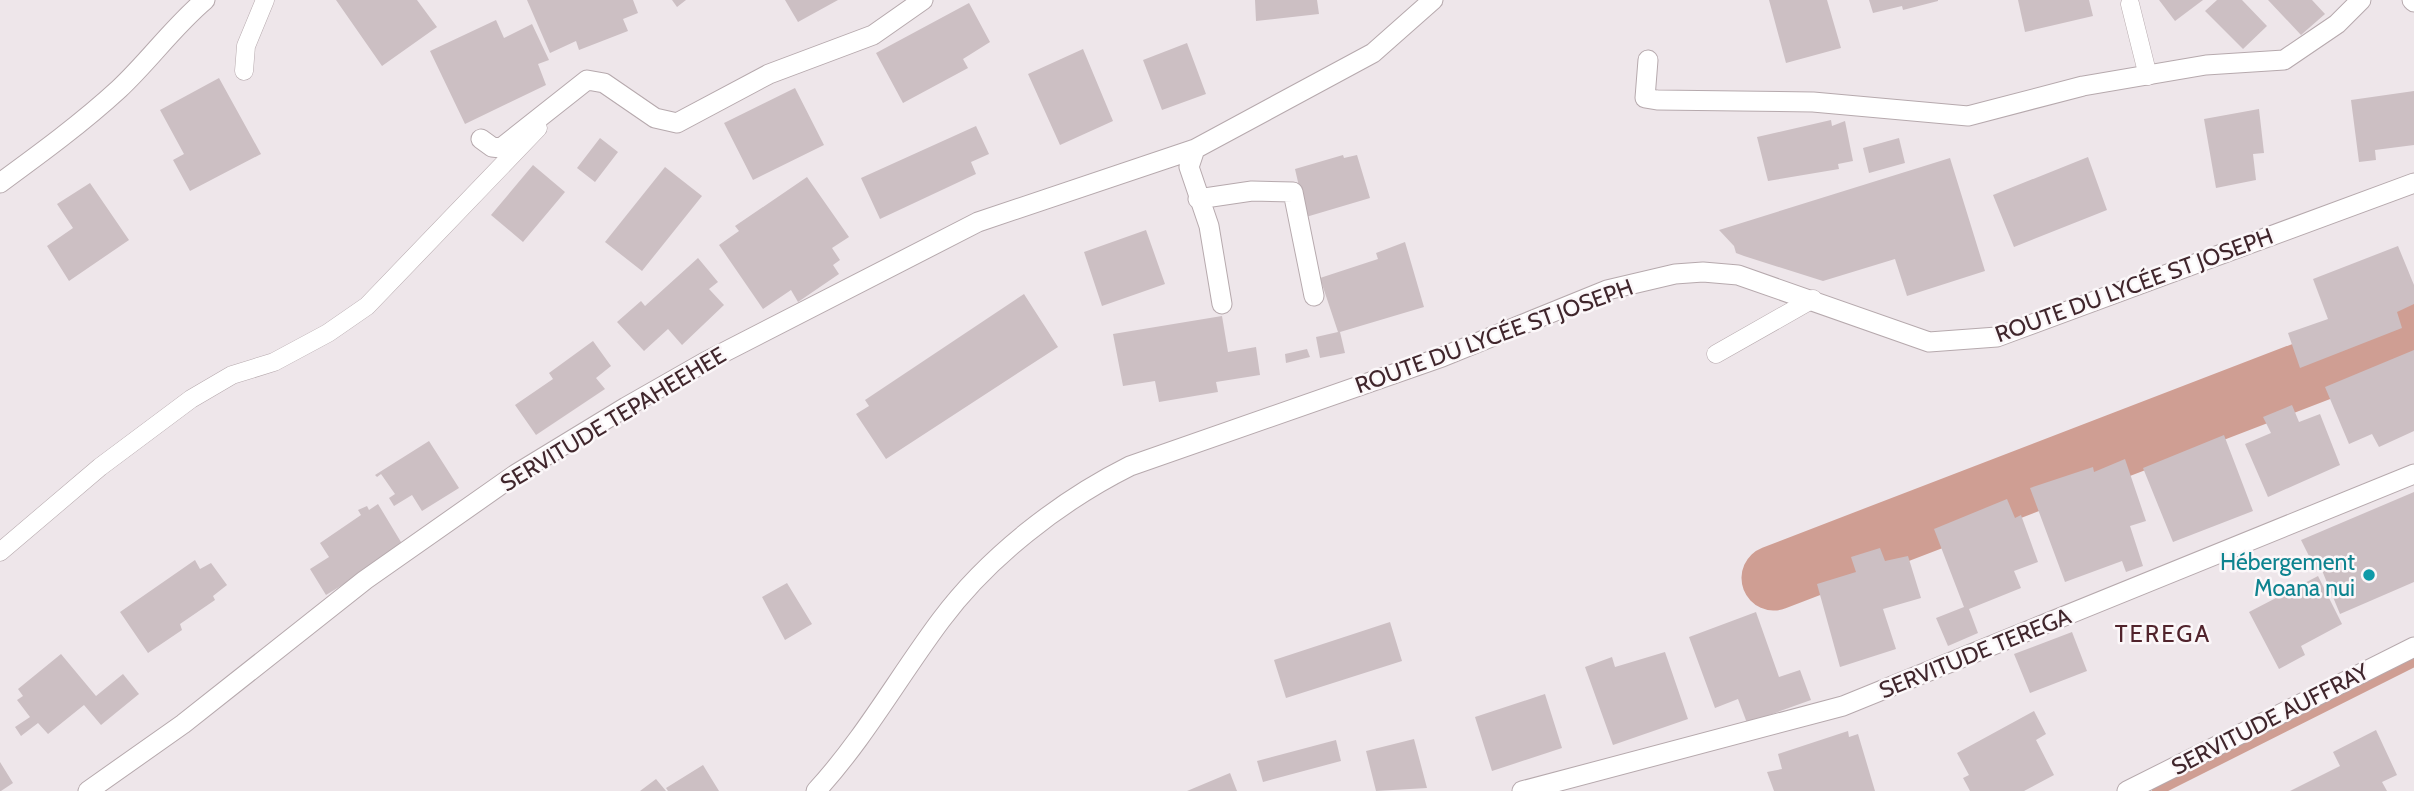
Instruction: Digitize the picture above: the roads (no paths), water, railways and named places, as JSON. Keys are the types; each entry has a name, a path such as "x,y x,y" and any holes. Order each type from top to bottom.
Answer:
{"street":[{"path":"0,183 65,136 121,87 181,20 205,0"},
{"path":"481,139 492,147 501,148 587,80 604,83 655,118 677,123 769,74 873,35 923,0"},
{"name":"SERVITUDE TEPAHEEHEE","path":"88,791 183,724 365,580 516,474 626,407 705,362 978,222 1195,149 1373,54 1433,0"},
{"path":"1648,60 1645,98 1813,102 1968,116 2083,86 2206,65 2284,60 2336,24 2361,0"},
{"path":"1195,149 1189,167 1209,226 1222,304"},
{"name":"ROUTE DU LYCÉE ST JOSEPH","path":"816,791 848,752 943,617 973,583 1063,507 1120,471 1442,357 1607,290 1659,277 1703,272 1736,275 1813,299 1930,342 1997,337 2414,183"},
{"path":"1199,199 1252,191 1293,192 1314,296"},
{"name":"SERVITUDE TEREGA","path":"1522,791 1843,706 2414,474"},
{"name":"SERVITUDE AUFFRAY","path":"2127,791 2414,646"}],"lane":[{"path":"244,72 246,46 265,0"},
{"path":"2130,4 2148,76"},
{"path":"0,552 100,467 191,399 232,375 274,362 328,333 367,306 401,274 453,214 525,141 587,84 594,81"},
{"path":"1716,354 1813,299"}],"waterway":[{"path":"1774,578 2414,332"},
{"path":"2157,791 2414,662"}],"place":[{"name":"Hébergement Moana nui","path":"2369,575"}],"district":[{"name":"TEREGA","path":"2163,634"}]}
